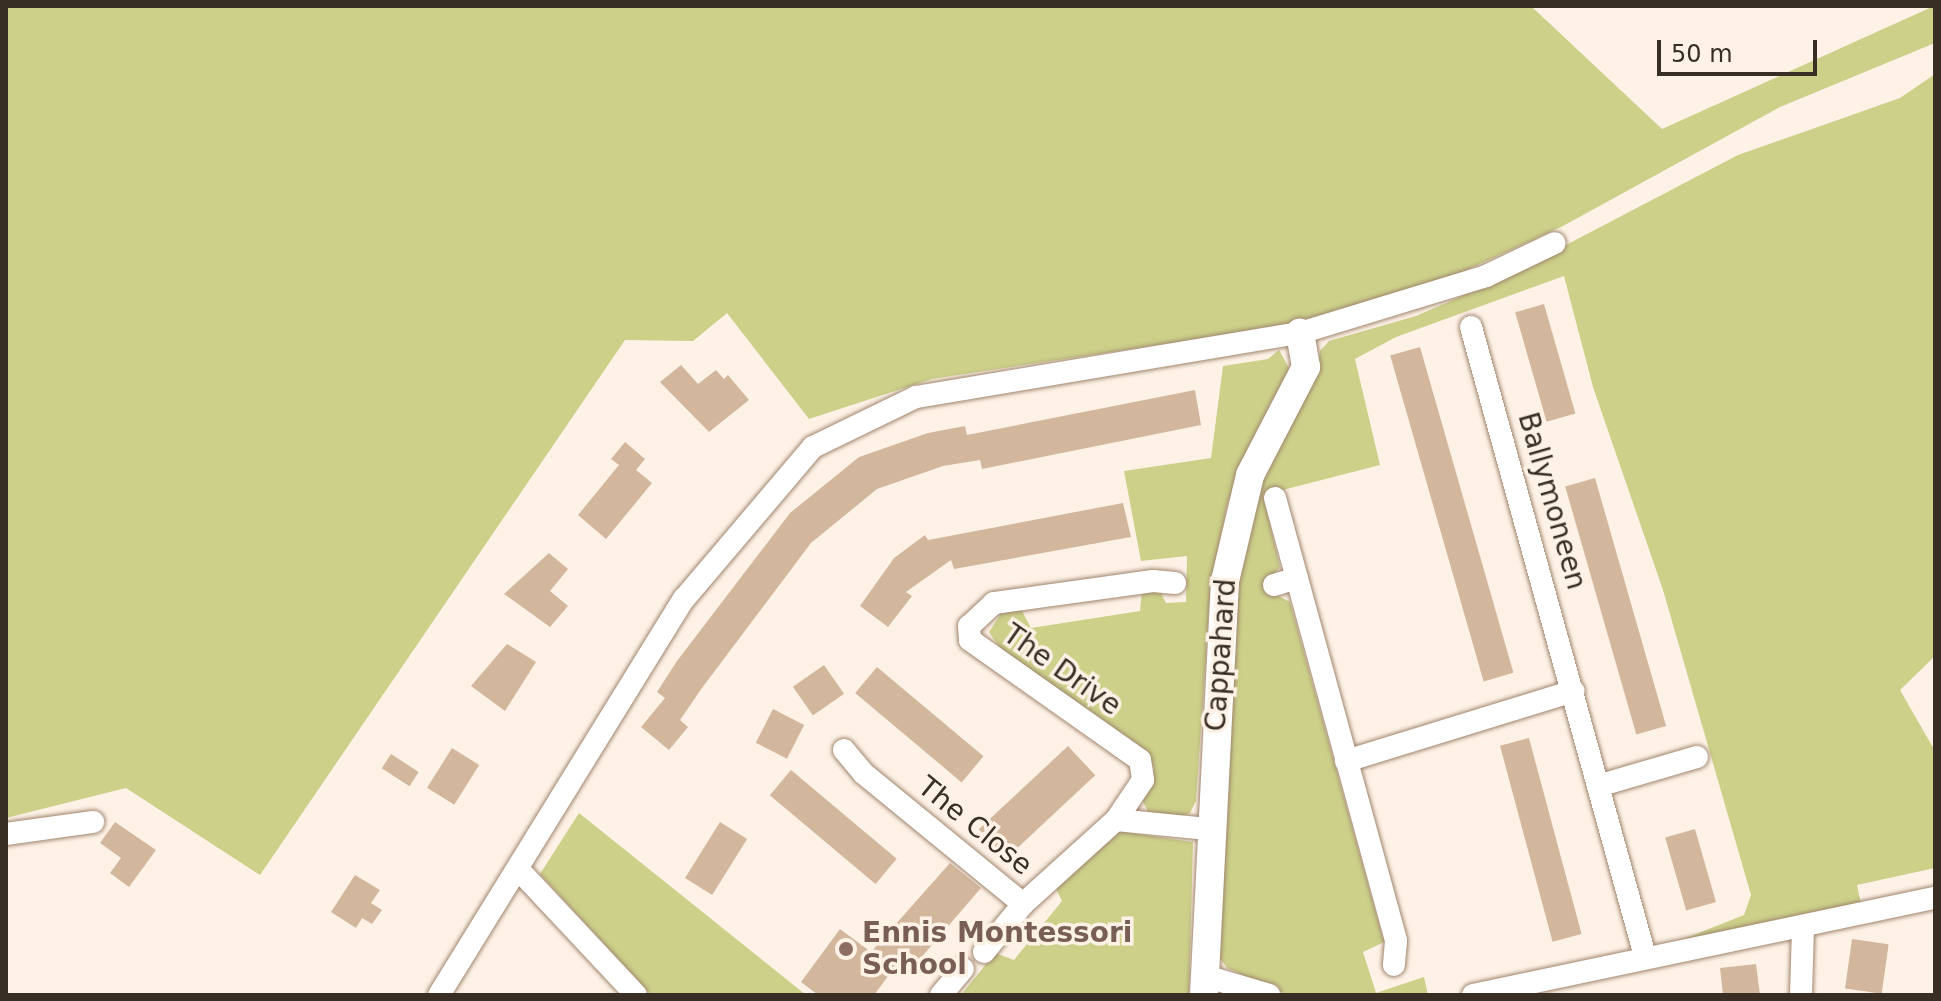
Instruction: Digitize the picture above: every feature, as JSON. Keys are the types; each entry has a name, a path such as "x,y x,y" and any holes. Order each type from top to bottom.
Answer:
{"main road":[{"name":"Cappahard","path":"1204,986 1208,829 1227,568 1250,475 1306,367 1300,333"}],"street":[{"path":"439,995 684,599 813,447 916,397 1300,333 1486,276 1555,243"},
{"name":"Ballymoneen","path":"1471,327 1601,785 1645,956"},
{"path":"1275,498 1396,941 1394,965"},
{"path":"1274,585 1297,578"},
{"name":"The Drive","path":"1116,820 1143,780 1140,760 981,649 970,640 969,626 994,603 1016,598 1175,583"},
{"path":"1346,761 1573,691"},
{"name":"The Close","path":"844,750 863,773 1023,904 984,952"},
{"path":"1601,785 1697,757"},
{"path":"1023,904 1116,820 1208,829"},
{"path":"6,834 93,822"},
{"path":"519,870 636,995"},
{"path":"1473,995 1555,985 1645,956 1803,927 1935,898"},
{"path":"1801,995 1803,927"},
{"path":"941,995 963,969"},
{"path":"1204,986 1269,995"}],"green space":[{"path":"6,6 1531,6 1662,129 1934,6 1935,43 1780,107 1563,226 1403,299 1343,317 932,379 809,419 727,313 693,341 625,340 260,875 126,788 6,818"},
{"path":"1935,74 1935,656 1900,690 1935,751 1935,868 1857,885 1861,904 1676,942 1744,915 1751,895 1663,590 1593,387 1564,276 1396,337 1355,359 1380,465 1263,495 1280,567 1270,579 1271,592 1290,602 1384,942 1363,952 1376,993 1424,977 1428,995 1288,995 1227,968 1219,957 1220,773 1241,547 1273,453 1317,375 1320,351 1329,341 1416,316 1499,280 1738,155 1900,98"},
{"path":"1279,350 1291,372 1251,443 1228,502 1211,581 1196,801 1190,813 1177,818 1150,815 1142,800 1154,768 1144,749 1001,649 989,632 1002,612 1021,609 1031,628 1140,611 1142,591 1160,591 1166,603 1186,602 1187,556 1141,561 1124,471 1211,458 1223,366 1268,359"},
{"path":"579,813 806,995 651,995 540,874"},
{"path":"1117,831 1193,842 1189,995 961,995 995,953 1014,960 1062,901 1056,889"}],"building":[{"path":"1544,304 1575,414 1547,422 1515,312"},
{"path":"1420,347 1513,673 1484,681 1390,356"},
{"path":"681,365 698,384 716,370 724,379 728,375 749,400 709,432 660,382"},
{"path":"1195,390 1201,425 982,469 980,460 943,466 877,489 811,543 680,720 688,727 669,750 641,727 665,698 657,692 677,661 790,513 859,457 928,433 965,426 967,435"},
{"path":"625,442 645,459 636,470 652,483 606,539 578,515 619,465 611,459"},
{"path":"1595,478 1666,726 1636,735 1565,487"},
{"path":"1123,503 1131,537 954,569 951,560 906,592 912,596 888,627 860,606 894,558 925,535 928,540"},
{"path":"549,553 568,569 550,591 568,606 550,627 504,594"},
{"path":"507,644 536,662 505,711 471,686"},
{"path":"824,665 844,694 813,715 793,687"},
{"path":"877,667 983,756 962,782 855,693"},
{"path":"773,709 804,725 787,759 756,743"},
{"path":"1529,738 1582,934 1553,942 1500,746"},
{"path":"1068,746 1095,775 1006,858 979,829"},
{"path":"452,748 479,765 454,805 427,788"},
{"path":"391,754 419,772 409,786 382,768"},
{"path":"791,770 897,859 876,884 770,795"},
{"path":"115,822 156,850 129,887 110,873 121,858 100,843"},
{"path":"720,822 747,839 712,895 685,878"},
{"path":"1695,829 1716,902 1686,911 1665,838"},
{"path":"950,863 981,888 919,960 907,951 874,995 818,995 801,982 840,929 871,952"},
{"path":"355,875 380,890 371,903 382,910 372,924 362,918 356,928 331,912"},
{"path":"1852,939 1889,944 1882,994 1845,989"},
{"path":"1756,964 1760,995 1723,995 1720,968"}],"place":[{"name":"Ennis Montessori School","path":"846,949"}]}
